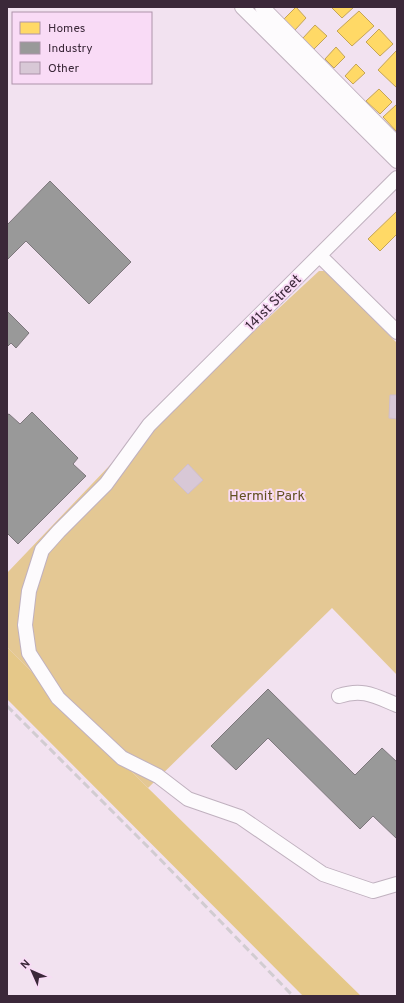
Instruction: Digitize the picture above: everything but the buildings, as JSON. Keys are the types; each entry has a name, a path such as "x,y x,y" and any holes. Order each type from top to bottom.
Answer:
{"street":[{"path":"242,7 397,161"},
{"path":"262,7 397,144"},
{"name":"141st Street","path":"397,178 149,425 106,484 42,550 29,591 25,625 29,654 58,698 122,758 158,776 188,799 240,817 323,874 373,891 397,884"},
{"path":"320,256 397,332"},
{"path":"339,696 369,693 397,705"}],"green space":[{"name":"Hermit Park","path":"319,271 324,271 327,273 397,343 397,675 332,608 148,788 7,647 7,573 112,463"}],"shaded area":[{"path":"7,647 148,788 361,996 303,996 7,699"}],"railway":[{"path":"7,706 153,852 293,996"}]}
